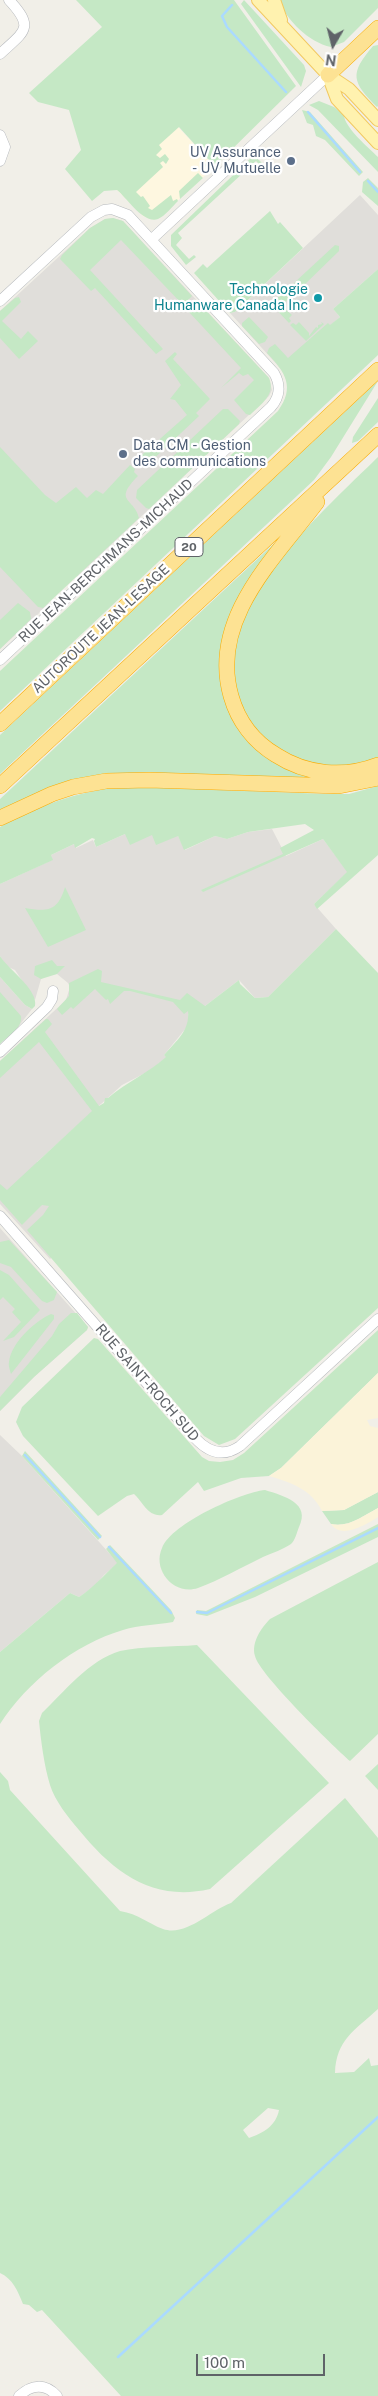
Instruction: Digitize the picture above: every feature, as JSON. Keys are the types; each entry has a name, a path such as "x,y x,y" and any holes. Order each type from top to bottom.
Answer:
{"highway":[{"path":"328,75 378,28"},
{"name":"AUTOROUTE JEAN-LESAGE","path":"0,724 378,370"},
{"path":"0,786 378,435"},
{"path":"344,467 271,560 246,598 230,640 227,676 234,704 243,722 259,743 278,757 295,766 323,773 351,772 378,766"},
{"path":"0,818 26,804 58,792 106,781 149,780 323,786 356,784 378,778"}],"main road":[{"path":"258,0 328,75 349,89 378,120"},
{"path":"274,0 285,28"},
{"path":"328,75 337,99 378,143"}],"street":[{"path":"0,54 20,36 24,26 22,15 9,0"},
{"path":"0,301 86,221 104,210 112,209 123,212 152,239 328,75"},
{"path":"0,134 5,147 0,161"},
{"name":"RUE JEAN-BERCHMANS-MICHAUD","path":"0,660 271,407 278,396 278,383 274,373 152,239"},
{"path":"0,1052 47,1007 52,999 53,991"},
{"name":"RUE SAINT-ROCH SUD","path":"0,1216 195,1438 213,1452 224,1453 240,1446 378,1319"},
{"path":"19,2396 29,2388 40,2386 51,2390 57,2396"}],"shaded area":[{"path":"178,127 209,160 204,165 210,171 160,217 150,219 143,216 113,186"},
{"path":"360,195 378,215 378,269 333,309 340,317 281,369 230,313 235,312"},
{"path":"113,218 123,221 269,378 272,390 269,396 77,577 0,494 0,311 90,228 105,219"},
{"path":"0,543 49,604 0,649"},
{"path":"272,829 286,856 323,839 348,872 314,904 336,929 268,997 255,998 239,980 205,1006 188,1011 189,1020 186,1028 164,1055 167,1057 151,1070 122,1085 37,1162 82,1229 50,1259 0,1204 0,1061 66,1000 70,987 57,974 48,975 41,979 35,1000 15,970 6,966 0,956 0,884 52,860 51,855 74,844 76,848 93,840 96,847 125,834 178,836 185,850 215,836 227,839 248,832"},
{"path":"0,977 25,1005 32,1009 18,1027 0,1044"},
{"path":"0,1228 88,1327 0,1411"},
{"path":"0,1435 22,1456 118,1563 94,1587 79,1597 70,1593 0,1652"}],"green space":[{"path":"76,0 234,0 296,86 210,171 204,165 209,160 179,127 159,145 162,149 156,155 160,158 165,154 169,159 166,164 163,161 160,163 163,167 136,192 141,197 143,196 150,206 148,208 152,210 171,195 173,201 177,199 178,201 161,218 152,220 147,218 117,190 104,191 92,201 65,169 81,150 69,110 38,102 29,93 102,27"},
{"path":"244,0 304,65 306,71 301,87 241,4"},
{"path":"278,0 378,0 378,8 344,42 331,47 314,40 300,30 287,16"},
{"path":"378,45 377,107 358,84 357,71 373,46"},
{"path":"319,101 334,107 344,115 352,131 378,157 378,172 318,110 309,105"},
{"path":"302,110 310,112 363,172 359,176 325,140 316,136 313,125 307,123"},
{"path":"254,155 263,164 261,166 256,161 178,233 182,238 176,245 189,259 194,255 196,257 186,265 171,246 171,235"},
{"path":"198,173 203,178 180,199 179,191"},
{"path":"368,178 378,188 378,206 362,192 363,182"},
{"path":"270,211 278,224 280,222 303,248 235,312 230,313 194,273 203,264 207,268"},
{"path":"113,218 123,221 192,296 183,305 121,240 90,270 163,349 156,354 95,288 91,291 60,259 90,228 105,219"},
{"path":"335,245 339,246 339,251 300,289 294,283"},
{"path":"378,269 378,355 0,711 0,671 278,411 286,395 287,387 279,367 267,353 269,348 275,344 288,358 328,323 330,325 340,317 333,309"},
{"path":"290,286 296,292 284,303 281,302 279,304 292,315 289,318 291,321 289,323 271,304"},
{"path":"19,297 21,302 2,321 21,339 28,331 38,341 19,359 0,338 0,311 15,298"},
{"path":"199,303 269,378 271,389 269,394 263,403 250,415 246,414 234,400 254,380 248,374 243,376 239,373 221,388 241,368 189,312"},
{"path":"249,317 268,337 265,342 259,344 242,326 242,323"},
{"path":"299,322 309,333 309,336 316,327 318,328 318,325 322,324 321,322 324,324 306,341 290,325 293,323 296,325"},
{"path":"175,352 177,354 173,359 210,399 196,413 199,416 145,467 135,461 187,415 175,400 170,399 181,385 165,361"},
{"path":"378,381 331,457 314,480 0,774 0,735"},
{"path":"378,398 378,422 358,441 352,443 353,437"},
{"path":"223,409 228,409 240,421 239,424 149,509 146,508 136,498 137,490"},
{"path":"0,447 45,495 56,503 76,487 87,498 96,490 103,494 130,465 135,469 134,472 138,476 130,484 126,495 139,518 43,608 38,607 0,567"},
{"path":"378,457 378,758 342,767 319,766 296,759 276,748 268,741 241,704 233,666 241,627 260,588 288,550 319,515"},
{"path":"281,537 220,656 255,746 360,780 123,773 0,813 0,799"},
{"path":"18,603 30,612 31,619 0,649 0,620"},
{"path":"117,786 349,794 378,786 378,855 317,909 314,904 347,872 323,839 203,892 201,890 283,854 280,848 314,830 305,824 248,832 227,839 215,836 184,850 178,836 156,845 152,835 130,845 125,834 96,847 95,839 92,838 75,848 74,844 51,855 53,860 0,884 0,827 29,812 57,801"},
{"path":"65,887 86,930 48,947 25,908 40,910 51,908 59,901"},
{"path":"336,929 378,973 378,1308 235,1439 219,1445 204,1436 27,1230 43,1215 49,1206 42,1205 22,1225 0,1200 0,1184 7,1190 92,1111 39,1042 0,1078 0,1061 48,1019 52,1024 45,1032 99,1106 104,1103 105,1098 108,1098 166,1057 164,1055 177,1040 187,1024 188,1011 184,1014 173,1002 130,991 124,991 110,1004 108,999 106,1000 95,989 73,1009 71,1007 62,1015 57,1009 69,996 69,983 98,969 102,971 101,982 180,1000 187,993 205,1006 239,980 240,984 255,998 268,997"},
{"path":"0,956 28,986 35,1000 35,1006 32,1009 25,1005 0,977"},
{"path":"52,960 57,966 65,966 57,974 41,979 34,975 35,966"},
{"path":"0,992 21,1016 21,1020 11,1035 0,1044"},
{"path":"9,1240 57,1292 54,1300 47,1303 42,1301 11,1267 0,1263 0,1242"},
{"path":"0,1270 9,1275 40,1310 14,1337 3,1341 21,1322 12,1312 15,1309 3,1297 0,1300"},
{"path":"71,1313 77,1313 88,1327 87,1330 34,1377 0,1411 0,1397 52,1336 59,1324"},
{"path":"51,1314 54,1315 54,1319 11,1374 9,1363 14,1347 31,1327"},
{"path":"378,1330 378,1373 281,1468 269,1476 241,1478 204,1491 198,1482 162,1515 153,1514 149,1511 134,1494 127,1496 98,1516 23,1436 16,1422 22,1407 94,1338 98,1339 202,1457 209,1461 233,1460 244,1453"},
{"path":"25,1451 102,1536 98,1540 22,1456"},
{"path":"265,1490 287,1498 299,1506 302,1519 295,1539 291,1544 198,1588 181,1588 173,1585 167,1579 160,1565 160,1556 168,1538 192,1519 224,1503"},
{"path":"378,1492 378,1508 349,1523 331,1524 322,1511 344,1510"},
{"path":"378,1524 378,1537 255,1597 207,1616 196,1614 197,1610 206,1611"},
{"path":"110,1545 171,1610 175,1618 173,1622 123,1630 105,1636 70,1655 38,1679 11,1708 0,1724 0,1652 70,1593 79,1597 117,1563 106,1549"},
{"path":"378,1562 378,1734 350,1761 298,1710 269,1678 255,1656 254,1646 260,1631 270,1619"},
{"path":"197,1645 329,1783 210,1889 189,1892 170,1891 153,1887 121,1871 92,1845 66,1814 50,1785 44,1761 39,1721 42,1713 87,1669 109,1655 138,1648"},
{"path":"378,1764 378,1790 365,1776"},
{"path":"0,1772 8,1781 10,1790 120,1911 138,1916 163,1929 172,1930 181,1929 198,1922 231,1903 345,1798 378,1838 378,2009 348,2036 339,2052 335,2073 354,2072 369,2058 371,2066 378,2065 378,2396 121,2396 42,2310 37,2312 29,2305 23,2304 17,2290 0,2273","holes":["268,2108 279,2110 272,2125 259,2134 249,2138 243,2130"]}],"sand":[{"path":"378,1373 378,1418 367,1420 370,1426 378,1428 378,1492 344,1510 322,1511 318,1503 300,1488 269,1476 281,1468"},
{"path":"378,1508 378,1517 354,1529 341,1531 335,1529 331,1524 349,1523"}],"waterway":[{"path":"232,5 222,16 227,27 286,92"},
{"path":"308,112 360,172"},
{"path":"368,181 378,192"},
{"path":"25,1455 100,1537"},
{"path":"197,1612 207,1613 378,1528"},
{"path":"109,1547 171,1613"},
{"path":"118,2357 378,2117"}],"place":[{"name":"UV Assurance - UV Mutuelle","path":"291,161"},
{"name":"Technologie Humanware Canada Inc","path":"318,298"},
{"name":"Data CM - Gestion des communications","path":"123,454"}]}
